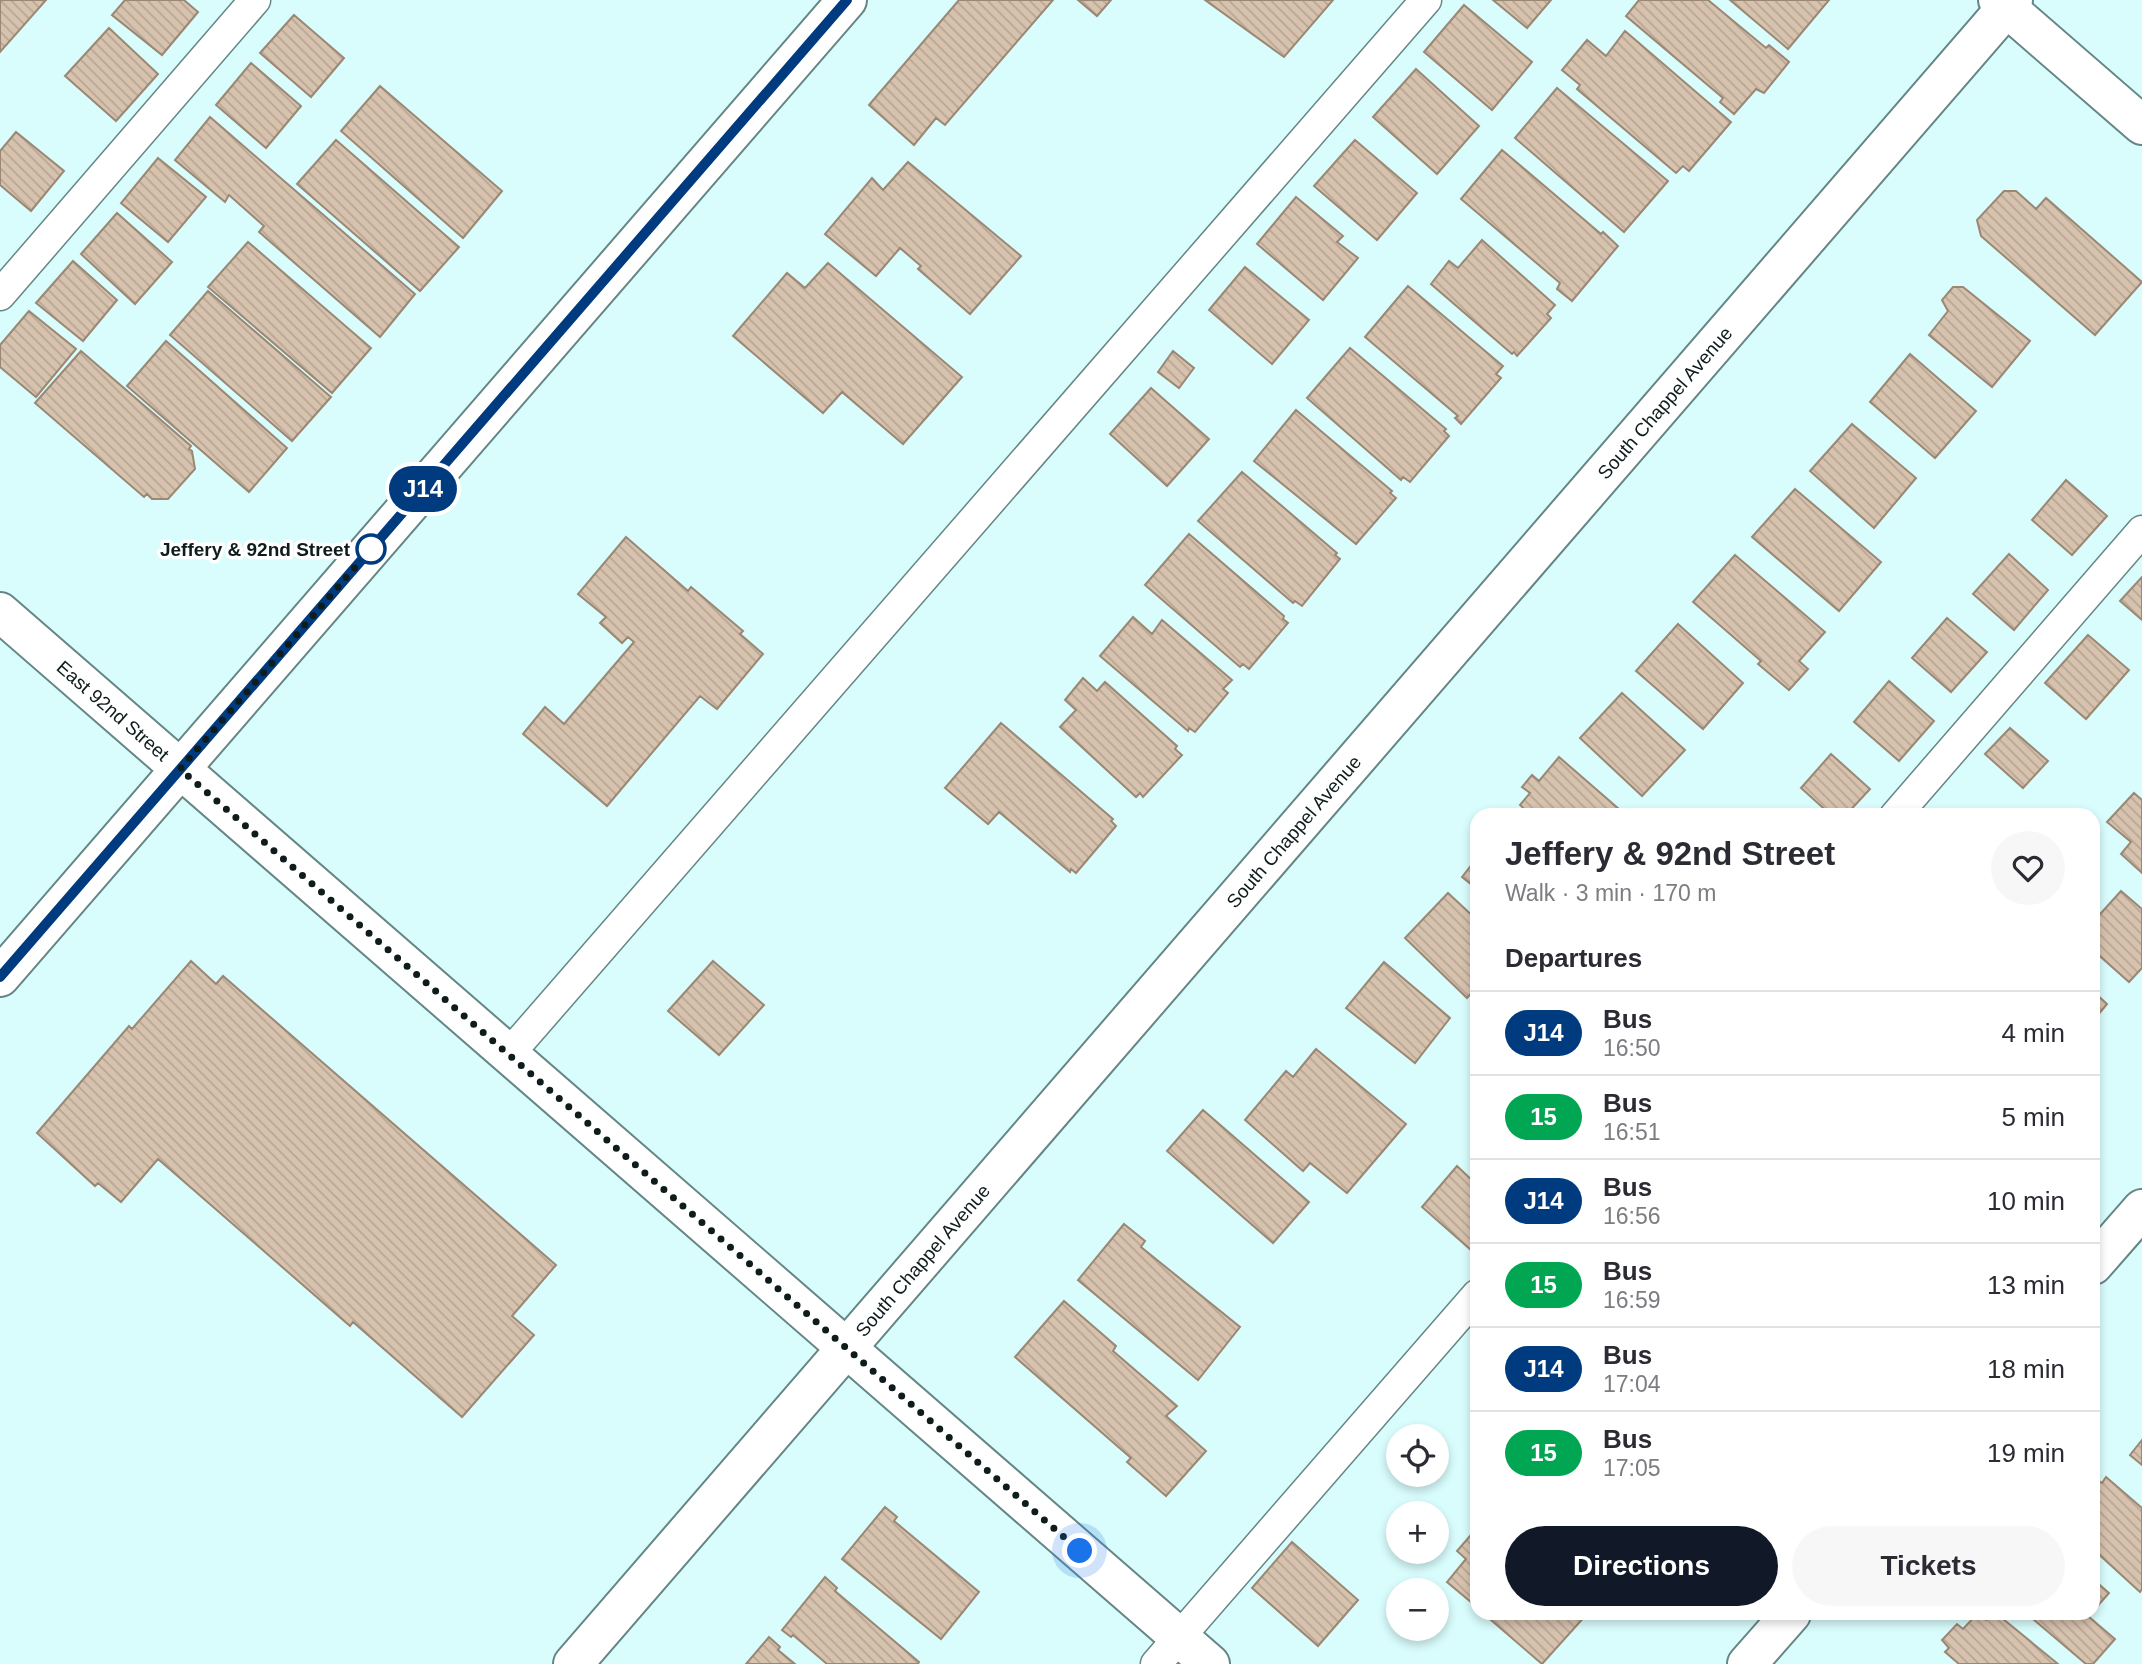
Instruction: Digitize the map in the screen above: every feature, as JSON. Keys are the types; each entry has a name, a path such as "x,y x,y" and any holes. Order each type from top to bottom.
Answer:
{"street":[{"path":"0,977 847,0"},
{"path":"2006,2 2142,125"},
{"name":"South Chappel Avenue","path":"573,1664 2006,2"},
{"name":"East 92nd Street","path":"0,612 847,1348 1167,1651 1210,1664"},
{"path":"2100,1257 2142,1209"},
{"path":"1747,1664 1786,1620"}],"lane":[{"path":"0,295 255,0"},
{"path":"509,1054 1426,0"},
{"path":"1902,808 2142,531"},
{"path":"1167,1651 1470,1304"}],"building":[{"path":"0,0 46,0 0,52"},
{"path":"125,0 184,0 198,12 162,55 112,15"},
{"path":"959,0 1053,0 945,125 936,118 914,145 869,105"},
{"path":"1078,0 1111,0 1097,16"},
{"path":"1205,0 1333,0 1284,57"},
{"path":"1493,0 1551,0 1527,28"},
{"path":"1639,0 1708,0 1766,48 1769,45 1789,62 1764,93 1756,89 1734,114 1720,102 1723,98 1626,16"},
{"path":"1730,0 1829,0 1788,49"},
{"path":"1464,5 1532,62 1492,110 1424,52"},
{"path":"294,15 344,58 311,97 260,53"},
{"path":"109,28 158,74 116,121 65,76"},
{"path":"1625,31 1731,122 1689,171 1683,166 1676,173 1577,89 1580,85 1562,70 1587,40 1606,56"},
{"path":"251,63 301,106 266,148 216,105"},
{"path":"1416,69 1479,126 1437,174 1373,117"},
{"path":"380,86 502,191 463,238 341,131"},
{"path":"1557,88 1668,181 1624,232 1515,138"},
{"path":"210,117 415,294 380,337 259,232 264,226 229,195 225,202 175,160"},
{"path":"16,132 64,171 31,211 0,185 0,151"},
{"path":"336,140 459,247 420,291 297,184"},
{"path":"1355,140 1417,193 1377,240 1314,186"},
{"path":"1502,150 1618,246 1572,301 1557,289 1560,283 1461,199"},
{"path":"158,158 206,197 168,242 121,203"},
{"path":"908,162 1021,256 970,314 918,269 921,266 900,248 876,276 825,234 872,178 883,190"},
{"path":"2004,191 2016,191 2036,209 2046,198 2142,282 2095,335 1981,236 1977,220"},
{"path":"1296,197 1343,236 1337,242 1358,258 1323,300 1257,244"},
{"path":"117,213 172,262 135,304 81,254"},
{"path":"1482,240 1555,305 1547,314 1551,318 1517,356 1431,284 1449,261 1458,268"},
{"path":"248,242 371,348 332,393 208,287"},
{"path":"73,261 117,300 83,341 36,303"},
{"path":"828,263 962,377 903,444 842,392 823,413 733,336 787,273 805,288"},
{"path":"1245,267 1309,320 1272,364 1209,310"},
{"path":"1408,286 1503,366 1496,374 1501,378 1461,424 1455,418 1458,416 1365,337"},
{"path":"1953,287 1963,287 2030,341 1992,387 1929,335 1948,311 1942,300"},
{"path":"208,291 331,397 292,441 170,335"},
{"path":"29,311 76,349 36,397 0,367 0,345"},
{"path":"166,341 287,448 249,492 127,386"},
{"path":"1350,348 1446,429 1444,431 1449,436 1410,482 1403,477 1401,480 1307,398"},
{"path":"81,351 191,446 189,449 192,451 195,469 168,499 152,499 147,494 144,497 35,403"},
{"path":"1173,351 1194,368 1179,388 1158,372"},
{"path":"1910,354 1976,411 1935,458 1870,402"},
{"path":"1151,388 1209,439 1167,486 1110,434"},
{"path":"1296,410 1392,491 1390,493 1396,498 1356,544 1254,461"},
{"path":"1852,424 1916,478 1874,528 1810,471"},
{"path":"1242,472 1337,553 1335,555 1340,559 1302,606 1295,601 1293,603 1198,521"},
{"path":"2066,480 2107,516 2072,555 2032,520"},
{"path":"1795,489 1881,562 1839,611 1752,537"},
{"path":"1189,534 1284,616 1283,619 1288,623 1249,669 1243,664 1240,667 1145,585"},
{"path":"626,537 688,591 691,587 743,631 740,634 763,654 717,709 700,696 607,806 523,734 545,707 564,724 634,642 628,637 622,643 600,623 606,617 578,594"},
{"path":"2009,554 2048,590 2014,630 1973,594"},
{"path":"1735,555 1825,632 1799,661 1808,669 1789,690 1758,664 1761,661 1693,602"},
{"path":"2142,577 2142,620 2120,601"},
{"path":"1133,617 1152,634 1162,620 1232,680 1223,689 1228,693 1195,732 1189,728 1188,731 1100,656"},
{"path":"1947,618 1987,652 1951,692 1912,658"},
{"path":"1678,624 1743,683 1703,729 1636,671"},
{"path":"2088,635 2129,670 2086,719 2045,683"},
{"path":"1083,678 1097,691 1105,682 1177,746 1175,749 1182,755 1143,797 1140,793 1136,797 1060,727 1076,710 1065,700"},
{"path":"1889,681 1934,721 1899,761 1854,722"},
{"path":"1622,693 1685,750 1642,796 1580,738"},
{"path":"1001,723 1113,819 1111,821 1116,826 1076,873 1071,869 1070,872 999,812 988,824 945,788"},
{"path":"2010,728 2048,761 2023,788 1985,754"},
{"path":"1831,754 1870,789 1852,808 1823,808 1801,788"},
{"path":"1559,757 1618,808 1523,808 1520,805 1530,793 1522,787 1532,775 1539,781"},
{"path":"2134,793 2142,800 2142,873 2121,854 2131,842 2107,822"},
{"path":"1470,867 1470,883 1462,877"},
{"path":"2121,891 2142,909 2142,968 2129,982 2100,956 2100,914"},
{"path":"1448,893 1470,913 1470,995 1467,998 1405,938"},
{"path":"191,961 216,984 223,976 556,1265 512,1316 534,1335 462,1417 353,1322 350,1326 158,1159 121,1202 98,1183 95,1186 37,1133 129,1026 132,1029"},
{"path":"713,961 764,1005 719,1055 668,1011"},
{"path":"1384,962 1450,1018 1415,1063 1346,1008"},
{"path":"2100,998 2107,1004 2100,1012"},
{"path":"1316,1049 1406,1124 1347,1193 1310,1163 1303,1171 1245,1120 1286,1071 1293,1077"},
{"path":"1203,1110 1309,1202 1273,1243 1167,1151"},
{"path":"1457,1166 1470,1178 1470,1249 1422,1207"},
{"path":"1124,1224 1145,1241 1141,1247 1240,1327 1198,1380 1078,1280"},
{"path":"1064,1301 1116,1346 1113,1351 1177,1406 1166,1416 1206,1451 1166,1496 1127,1462 1131,1458 1015,1357"},
{"path":"2142,1440 2142,1465 2130,1455"},
{"path":"2106,1477 2142,1508 2140,1592 2100,1555 2100,1482 2102,1483"},
{"path":"885,1507 897,1517 894,1521 979,1592 941,1639 842,1559"},
{"path":"1470,1536 1470,1601 1449,1584 1449,1580 1466,1559 1457,1551"},
{"path":"1292,1542 1358,1600 1318,1646 1252,1588"},
{"path":"825,1577 837,1588 835,1591 919,1662 918,1664 827,1664 793,1635 791,1637 782,1630"},
{"path":"2100,1585 2109,1593 2100,1603"},
{"path":"1491,1620 1582,1620 1542,1664"},
{"path":"1971,1620 2004,1620 2058,1664 1959,1664 1945,1652 1949,1648 1942,1640 1957,1624 1963,1629"},
{"path":"2034,1620 2093,1620 2115,1639 2093,1664 2086,1664"},
{"path":"769,1637 780,1647 778,1650 795,1664 746,1664"}],"bus line":[{"name":"J14","path":"0,977 847,0"}],"place":[{"name":"Jeffery & 92nd Street","path":"371,549"}],"route":[{"path":"371,549 180,769 1080,1551"}]}
